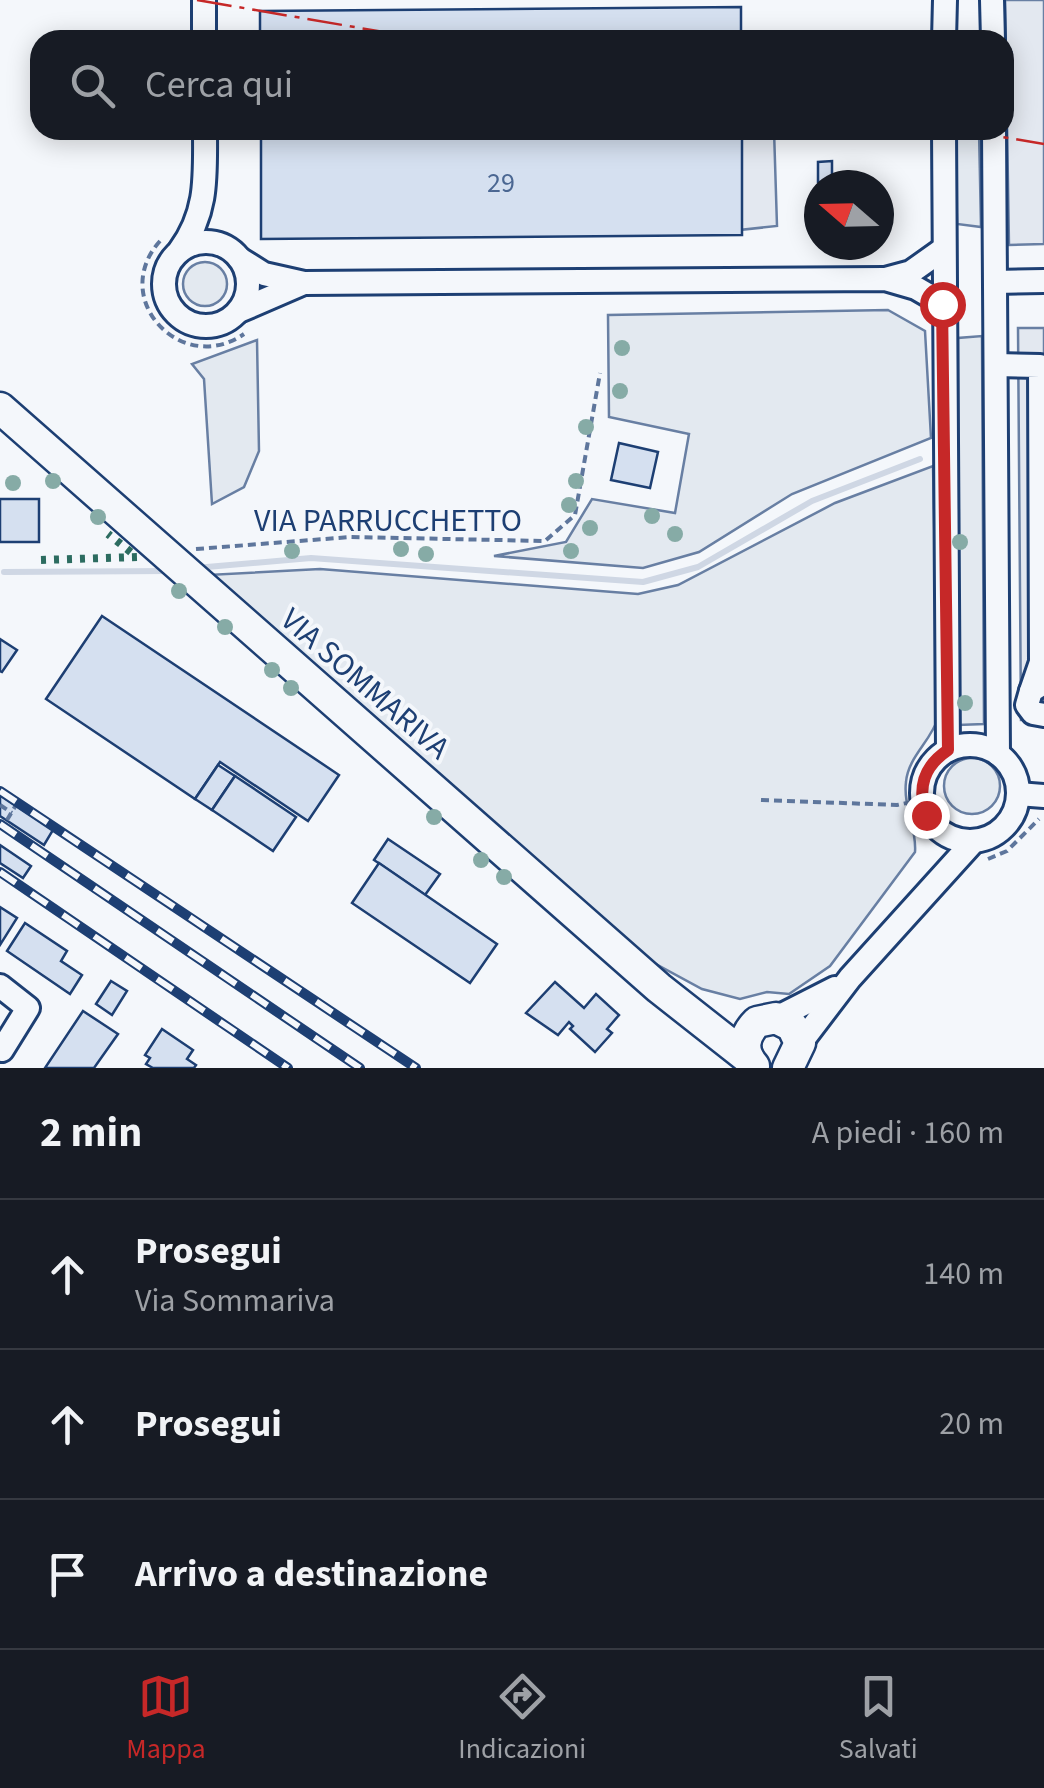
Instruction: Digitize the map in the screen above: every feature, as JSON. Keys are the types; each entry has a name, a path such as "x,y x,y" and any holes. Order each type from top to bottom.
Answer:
{"main road":[{"name":"VIA SOMMARIVA","path":"0,408 752,1063"},
{"path":"686,1009 792,1026 794,1061"},
{"name":"VIA SOMMARIVA","path":"752,1063 746,1038 767,1020"}],"street":[{"path":"204,0 204,30"},
{"path":"944,30 946,0"},
{"path":"992,0 993,30"},
{"path":"205,140 205,199 195,230 169,263 164,290 176,315 202,327 216,326 239,311 304,283"},
{"path":"944,140 948,750"},
{"path":"994,140 998,754"},
{"path":"205,199 236,254 248,285 239,311"},
{"path":"178,252 205,242 236,254 264,274 304,283 885,279 910,272 942,250"},
{"path":"885,279 916,288 942,304"},
{"path":"995,282 1044,281"},
{"path":"996,365 1040,366 1040,678 1030,709 1044,716"},
{"path":"794,1061 850,978 934,884 973,842 1000,832 1010,822 1018,794 1015,775 998,754 974,745 948,750 927,770 922,800 941,844 934,884"},
{"path":"1018,794 1044,796"},
{"path":"934,827 946,836 973,842"},
{"path":"767,1020 850,978"},
{"path":"0,986 28,1008 3,1056"}],"path":[{"name":"VIA PARRUCCHETTO","path":"178,566 203,547 350,537 545,541 575,515 600,373"},
{"path":"762,800 898,804 922,800"},
{"path":"0,805 12,813"},
{"path":"7,820 16,806"}],"shaded area":[{"path":"1005,0 1044,0 1044,244 1009,245 1007,140 1014,140 1014,30 1005,30"},
{"path":"739,140 774,140 777,226 739,230"},
{"path":"955,140 979,140 981,227 957,224"},
{"path":"205,262 221,268 227,284 221,300 205,306 189,300 183,284 189,268"},
{"path":"888,310 925,331 931,438 792,494 699,552 643,568 494,556 566,542 592,499 675,513 689,434 609,417 608,315"},
{"path":"1018,328 1044,328 1044,718 1021,720"},
{"path":"982,336 984,724 958,725 958,338"},
{"path":"257,340 259,451 244,487 212,504 204,379 192,364"},
{"path":"933,466 938,718 911,765 906,782 915,852 830,966 789,994 767,992 740,999 702,989 619,944 207,575 320,569 638,594 678,585 835,503"},
{"path":"972,758 992,766 1000,786 992,806 972,814 952,806 944,786 952,766"}],"building":[{"path":"741,7 741,30 260,30 260,11"},
{"path":"261,140 742,140 742,235 261,239"},
{"path":"832,161 832,170 818,170 818,162"},
{"path":"619,443 658,452 650,488 611,480"},
{"path":"0,499 39,499 39,542 0,542"},
{"path":"102,616 339,775 308,821 220,762 195,799 46,699"},
{"path":"0,639 17,650 2,672 0,671"},
{"path":"218,765 235,776 212,810 195,799"},
{"path":"235,776 296,817 273,851 212,810"},
{"path":"0,795 53,830 44,845 0,816"},
{"path":"388,839 440,874 425,895 374,860"},
{"path":"0,845 31,866 23,878 0,863"},
{"path":"379,863 497,944 470,983 352,903"},
{"path":"0,907 17,918 0,945"},
{"path":"25,923 67,951 61,961 82,975 70,994 7,951"},
{"path":"111,981 127,991 112,1015 96,1004"},
{"path":"555,982 584,1008 596,994 619,1015 607,1029 612,1033 595,1052 570,1029 573,1026 569,1022 558,1035 526,1013"},
{"path":"83,1011 118,1034 94,1068 45,1068"},
{"path":"162,1029 193,1050 187,1059 196,1065 194,1068 153,1068 146,1064 150,1058 145,1055"}],"waterway":[{"path":"195,568 311,558 643,582 698,567 812,501 920,459"},
{"path":"4,572 168,571"}],"railway":[{"path":"0,791 416,1068"},
{"path":"0,824 360,1068"},
{"path":"0,872 288,1068"}],"hedge":[{"path":"41,560 137,557 108,534"}],"power":[{"path":"197,0 372,30"},
{"path":"1014,139 1044,144"}],"route":[{"path":"926,815 922,785 927,770 948,750 942,304"}]}
